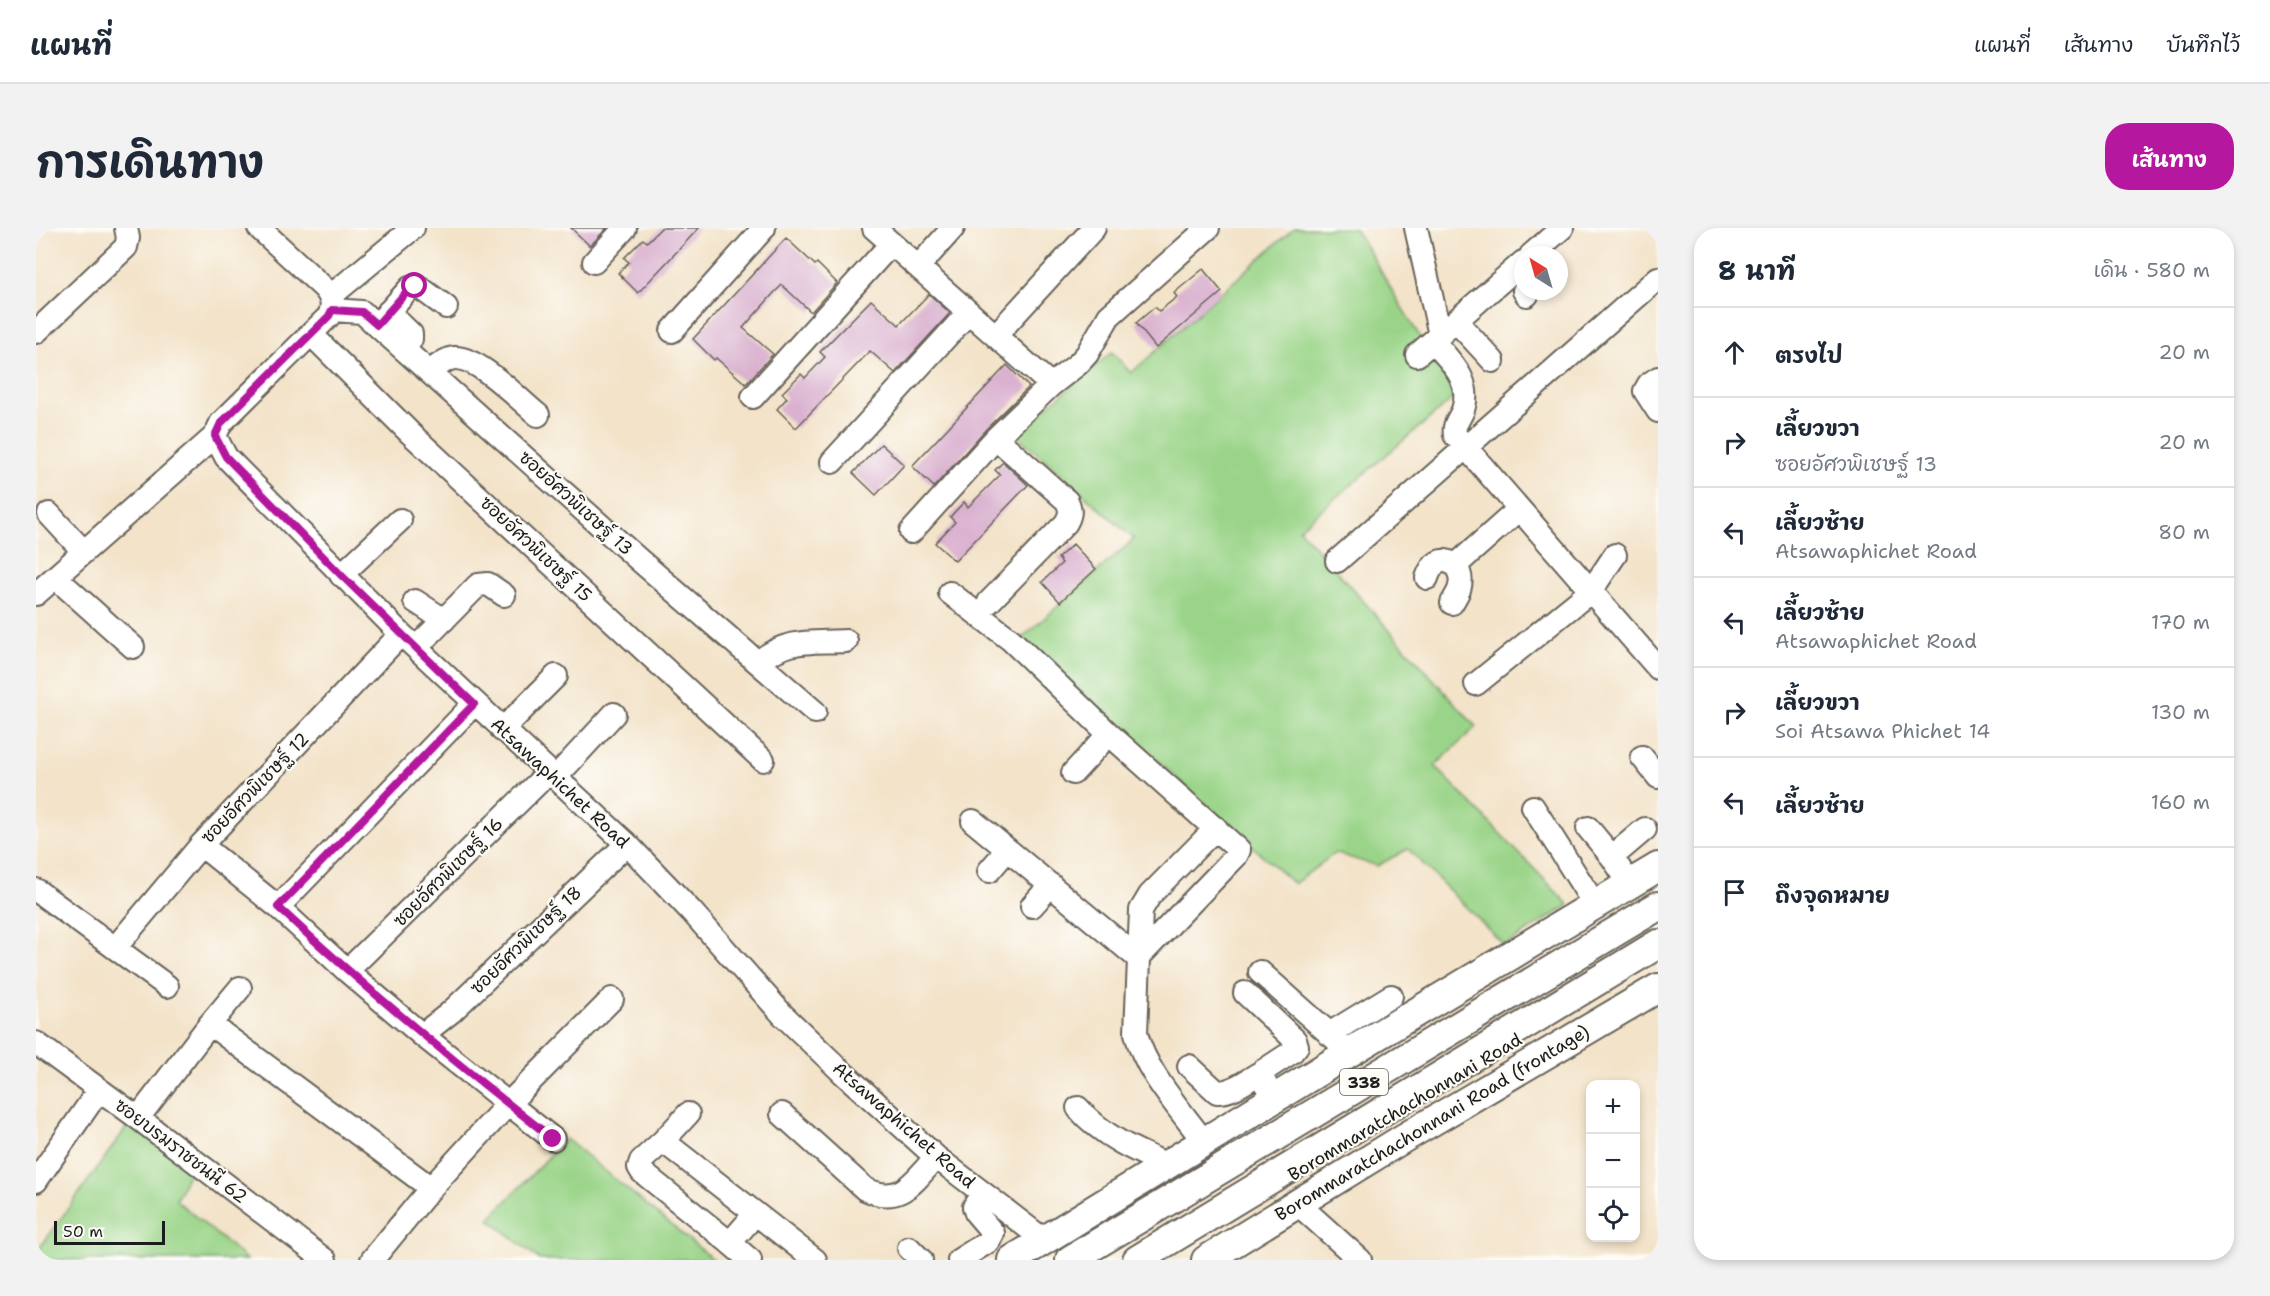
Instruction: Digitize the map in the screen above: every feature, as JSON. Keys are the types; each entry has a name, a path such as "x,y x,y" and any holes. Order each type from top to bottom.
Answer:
{"main road":[{"name":"338","path":"1071,1260 1639,897 1658,867"},
{"path":"1302,1082 1429,1021 1658,885"},
{"name":"338","path":"1012,1260 1302,1082 1339,1043 1595,905 1639,897"},
{"name":"338","path":"1094,1260 1658,919"},
{"name":"338","path":"1137,1260 1658,944"},
{"name":"Borommaratchachonnani Road","path":"1152,1260 1658,953"},
{"name":"Borommaratchachonnani Road (frontage)","path":"1206,1260 1287,1211 1469,1081 1656,986"}],"street":[{"path":"36,332 126,247 129,238 126,228"},
{"path":"259,228 330,302"},
{"path":"133,647 44,580 83,551 215,436 221,423 329,316 330,302 338,290 413,228"},
{"path":"594,262 625,228"},
{"path":"672,331 764,228"},
{"path":"874,228 1051,385"},
{"path":"918,267 953,228"},
{"path":"996,335 1094,228"},
{"path":"911,532 996,438 1051,385 1078,364 1087,354 1109,316 1208,228"},
{"path":"1416,228 1437,338 1466,385 1464,406 1454,428 1455,435 1658,668"},
{"path":"1541,246 1562,228"},
{"path":"753,397 891,244"},
{"path":"1337,561 1658,278"},
{"path":"382,319 410,288 415,286 446,307"},
{"path":"1437,338 1514,287"},
{"name":"ซอยอัศวพิเชษฐ์ 13","path":"330,302 382,319 405,350 429,372 815,712"},
{"path":"832,462 969,312"},
{"name":"ซอยอัศวพิเชษฐ์ 15","path":"311,334 410,433 764,760"},
{"path":"1437,338 1493,361"},
{"path":"429,372 448,360 467,359 538,415"},
{"path":"1658,378 1649,384 1645,391 1658,411"},
{"name":"Atsawaphichet Road","path":"215,436 226,457 341,575 474,704 627,844 692,912 782,1014 936,1157 1044,1240"},
{"path":"989,602 1065,523 1070,516 1071,509 1067,501 996,438"},
{"path":"1455,566 1519,509"},
{"path":"49,514 83,551"},
{"path":"341,575 400,520"},
{"path":"1476,684 1591,591 1615,555"},
{"path":"1427,578 1430,570 1441,560 1446,560 1455,566 1461,580 1452,603"},
{"name":"ซอยอัศวพิเชษฐ์ 12","path":"115,948 201,845 409,641 444,620 478,585 488,584 504,595"},
{"path":"950,593 1011,640 1109,734 1239,850 1236,856 1138,958"},
{"path":"415,601 444,620"},
{"path":"758,662 783,645 846,641"},
{"path":"502,730 556,676"},
{"path":"278,907 474,704"},
{"name":"ซอยอัศวพิเชษฐ์ 16","path":"347,971 614,714"},
{"path":"1073,773 1109,734"},
{"path":"1642,758 1658,777"},
{"path":"1533,807 1595,905"},
{"path":"973,821 1138,958"},
{"path":"1204,1142 1147,1063 1139,1047 1136,1033 1138,958 1141,910 1150,895 1216,828"},
{"path":"1588,828 1612,857 1639,897"},
{"path":"1612,857 1644,828"},
{"name":"ซอยอัศวพิเชษฐ์ 18","path":"423,1035 451,1012 627,844"},
{"path":"201,845 278,907 347,971 423,1035 553,1139"},
{"path":"989,871 1007,850"},
{"path":"1032,906 1051,885"},
{"path":"36,890 167,986"},
{"path":"1260,972 1339,1043 1391,996"},
{"path":"138,1118 240,988"},
{"path":"1189,1066 1217,1092 1224,1092 1260,1073 1292,1052 1297,1046 1295,1040 1245,993"},
{"path":"372,1260 430,1188 508,1104 612,999"},
{"path":"210,1024 430,1188"},
{"name":"ซอยบรมราชชนนี 62","path":"36,1043 325,1260"},
{"path":"1260,1073 1275,1099"},
{"path":"36,1181 99,1090"},
{"path":"1078,1108 1102,1132 1168,1165"},
{"path":"688,1114 641,1161 639,1167 642,1172 750,1260"},
{"path":"782,1114 865,1189 879,1195 897,1194 907,1188 936,1157"},
{"path":"663,1141 814,1260"},
{"path":"959,1260 989,1241 993,1233 976,1214 974,1207 982,1193"},
{"path":"1287,1211 1360,1260"},
{"path":"730,1243 755,1214"}],"green space":[{"path":"1294,228 1354,228 1456,396 1299,529 1476,727 1435,766 1569,905 1505,946 1408,849 1377,866 1335,853 1294,884 1022,638 1134,539 1015,434 1112,352 1131,373"},
{"path":"129,1124 191,1168 176,1200 247,1260 36,1260 36,1253"},
{"path":"566,1139 714,1260 540,1260 489,1219"}],"building":[{"path":"571,228 607,228 590,246"},
{"path":"661,228 699,228 638,293 618,273 629,262 624,258 643,239 647,242"},
{"path":"786,238 837,283 811,312 782,285 773,294 743,328 773,354 746,384 716,358 714,360 693,339"},
{"path":"1203,269 1222,292 1156,348 1136,323 1155,307 1159,311 1177,297 1174,293"},
{"path":"929,294 950,313 895,373 870,351 796,428 777,409 787,398 782,393 801,374 805,378 825,357 820,352 871,300 899,325"},
{"path":"1007,365 1029,387 986,429 934,487 912,466"},
{"path":"881,444 904,465 876,495 853,473"},
{"path":"1003,462 1028,485 955,561 935,543 955,522 950,517 964,502 968,507 1000,475 995,470"},
{"path":"1073,544 1096,569 1060,602 1042,582 1062,563 1058,558"}],"route":[{"path":"415,286 410,288 377,325 362,312 332,310 329,316 221,423 215,436 226,457 341,575 474,704 278,907 347,971 553,1139"}]}
